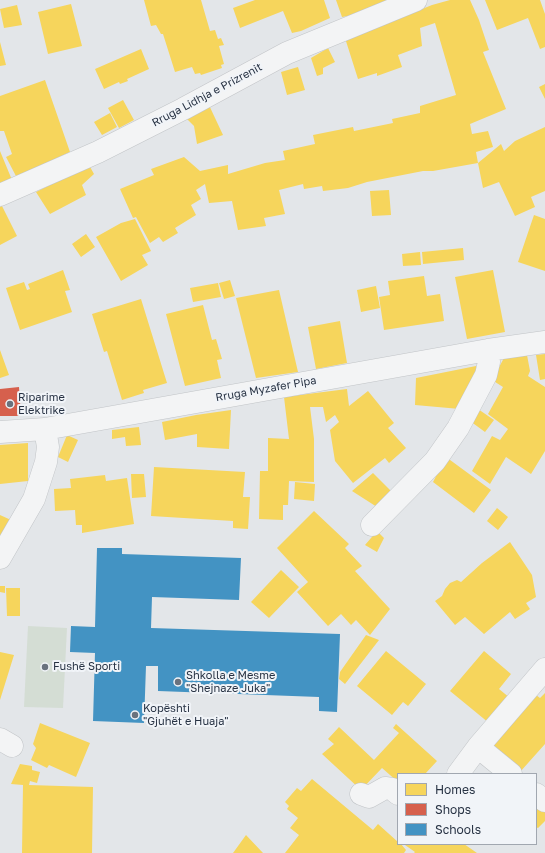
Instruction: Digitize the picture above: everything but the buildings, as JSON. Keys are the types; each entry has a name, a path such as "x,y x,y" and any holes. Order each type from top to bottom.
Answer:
{"street":[{"name":"Rruga Lidhja e Prizrenit","path":"0,195 98,152 287,53 416,0"},
{"name":"Rruga Myzafer Pipa","path":"0,432 45,429 488,350 545,342"},
{"path":"372,526 435,461 458,428 486,375 489,362 488,350"},
{"path":"0,558 34,499 46,462 48,447 45,429"},
{"path":"459,773 478,747 545,669"},
{"path":"478,747 510,773"},
{"path":"361,794 369,796 385,788 392,789 397,793"},
{"path":"537,795 545,801"}],"shaded area":[{"name":"Fushë Sporti","path":"28,626 67,628 63,708 24,707"}],"place":[{"name":"Riparime Elektrike","path":"10,404"},
{"name":"Fushë Sporti","path":"45,667"},
{"name":"Shkolla e Mesme \"Shejnaze Juka\"","path":"178,682"},
{"name":"Kopështi \"Gjuhët e Huaja\"","path":"135,715"}]}
